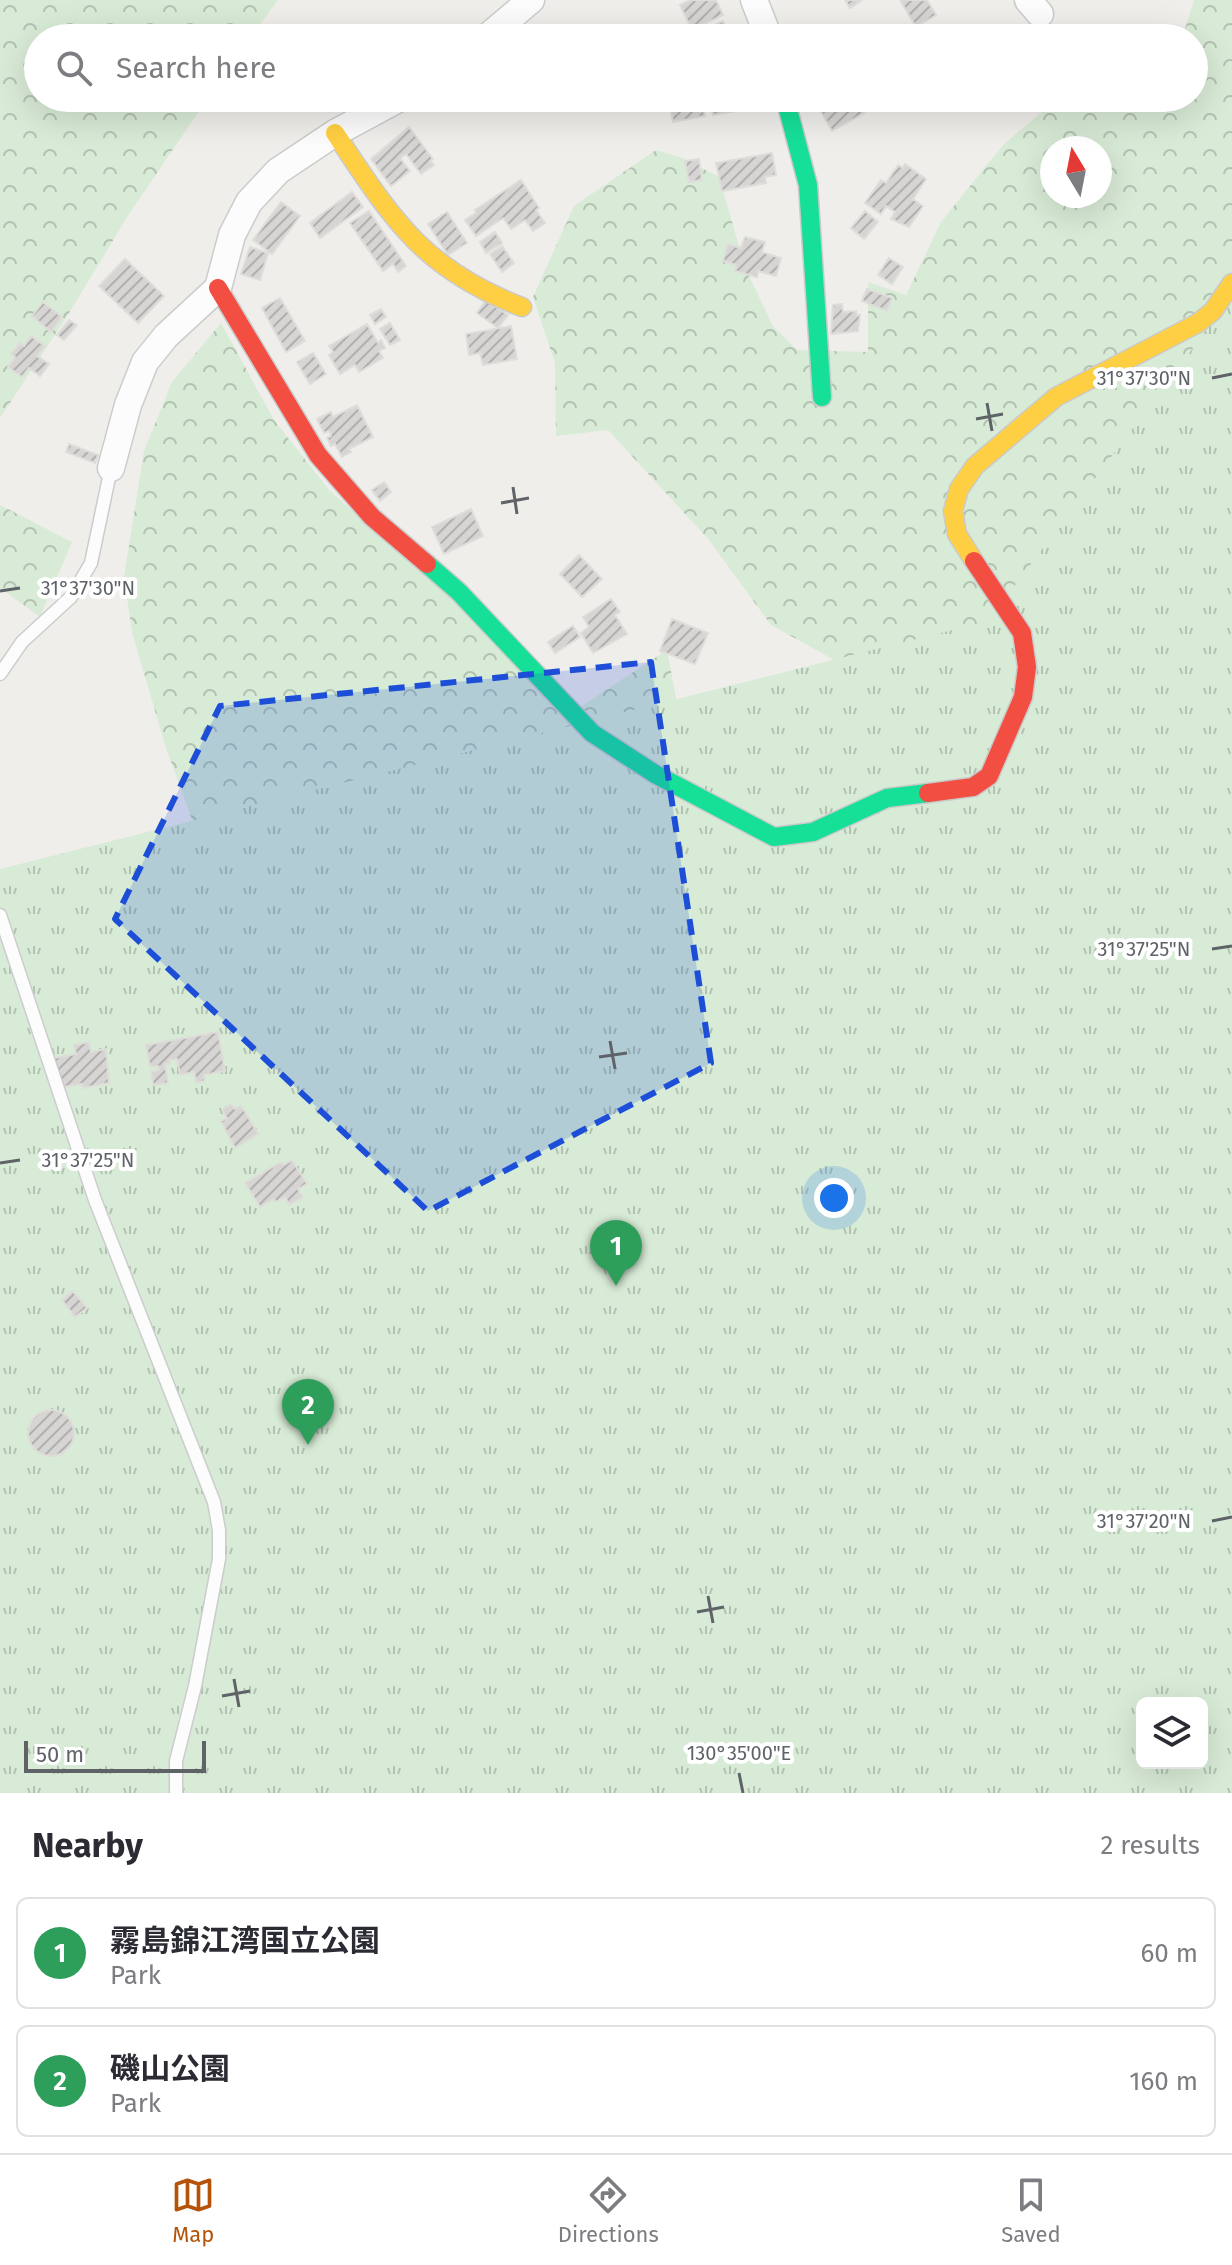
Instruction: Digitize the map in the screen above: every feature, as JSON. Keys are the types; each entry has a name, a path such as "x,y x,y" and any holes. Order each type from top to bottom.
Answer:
{"street":[{"path":"503,24 531,0"},
{"path":"754,0 763,24"},
{"path":"111,468 128,405 145,362 166,336 218,288 232,235 249,202 278,171 335,133 374,112"},
{"path":"789,112 808,185 822,397"},
{"path":"335,133 403,231 423,249 495,299 522,307"},
{"path":"218,288 318,455 372,517 459,592 592,733 655,774 774,837 813,832 887,798 973,787 989,776 1023,697 1027,667 1022,633 957,534 953,511 959,489 975,466 1056,397 1198,323 1213,311 1232,283"}],"lane":[{"path":"0,674 22,642 71,597 91,563 111,468"},
{"path":"0,915 95,1200 214,1502 219,1530 219,1559 195,1686 176,1761 176,1793"}],"highlighted area":[{"path":"651,662 711,1063 428,1211 115,919 220,706"}],"green space":[{"path":"0,0 278,0 260,24 24,24 24,112 198,112 129,214 0,418"},
{"path":"1194,0 1232,0 1232,1793 193,1793 207,861 165,745 132,632 124,577 144,451 172,382 221,323 274,420 330,491 577,709 667,650 685,747 874,682 771,625 709,540 608,430 556,436 555,363 533,297 574,206 656,150 683,158 719,177 746,270 773,326 797,350 868,352 868,282 906,295 941,222 1003,145 1042,112 1208,112 1208,24 1186,24"},
{"path":"1232,296 1232,1793 0,1793 0,869 988,621"},
{"path":"0,505 72,542 40,617 0,588"}],"building":[{"path":"690,0 716,0 723,15 704,24 689,24 680,5"},
{"path":"845,0 862,0 850,8"},
{"path":"900,0 927,0 936,15 921,24 914,24"},
{"path":"671,112 704,112 705,116 673,122"},
{"path":"821,112 863,112 864,113 832,131"},
{"path":"409,127 433,159 430,161 434,165 421,174 406,154 400,158 410,171 391,186 371,159"},
{"path":"772,153 776,175 765,177 766,183 722,191 716,163"},
{"path":"699,159 702,180 689,182 685,161"},
{"path":"905,164 926,179 913,199 923,206 909,227 891,219 895,212 886,206 881,214 865,203 881,180 886,183 898,165 903,168"},
{"path":"521,180 545,223 533,231 525,220 511,229 503,218 476,236 465,220"},
{"path":"352,192 363,207 320,238 310,223"},
{"path":"281,202 300,216 272,254 253,240"},
{"path":"369,211 406,266 398,272 393,264 383,271 350,223"},
{"path":"865,211 878,222 864,239 851,228"},
{"path":"447,212 467,243 448,255 428,224"},
{"path":"495,232 502,243 486,253 480,242"},
{"path":"745,237 765,242 762,252 781,258 776,276 758,271 757,277 735,271 736,265 723,261 728,244 741,248"},
{"path":"502,246 514,263 502,272 490,254"},
{"path":"250,247 268,253 260,280 241,274"},
{"path":"889,258 903,267 892,284 878,275"},
{"path":"125,259 164,296 138,323 99,286"},
{"path":"867,289 892,298 887,311 862,301"},
{"path":"280,298 305,341 286,352 262,308"},
{"path":"486,300 508,315 498,328 477,313"},
{"path":"43,302 62,317 51,332 32,316"},
{"path":"842,304 843,312 856,311 860,315 858,331 831,334 833,305"},
{"path":"381,309 386,317 375,324 370,315"},
{"path":"69,320 77,325 64,340 57,335"},
{"path":"390,323 400,340 390,345 380,329"},
{"path":"367,324 378,343 381,340 385,348 379,351 383,358 359,372 355,365 340,374 329,355 333,352 329,346"},
{"path":"511,326 517,359 483,365 480,353 469,355 466,334"},
{"path":"31,336 45,346 37,356 49,364 40,376 29,368 22,377 8,367 15,357 11,354 20,343 24,346"},
{"path":"313,353 326,374 310,384 297,362"},
{"path":"357,405 373,437 349,449 351,452 342,457 335,444 331,446 327,438 331,436 329,431 324,433 317,419 331,412 333,417"},
{"path":"69,444 98,455 95,463 66,452"},
{"path":"384,482 391,492 380,501 372,490"},
{"path":"471,509 483,536 444,554 432,527"},
{"path":"579,555 602,579 582,597 560,574"},
{"path":"611,599 620,612 615,615 627,634 593,653 581,633 589,627 583,617"},
{"path":"672,619 708,633 695,664 660,651"},
{"path":"573,626 580,637 555,653 548,642"},
{"path":"218,1032 225,1071 204,1075 205,1081 196,1083 194,1072 180,1075 177,1059 169,1060 170,1064 165,1064 168,1083 153,1085 151,1072 159,1070 158,1066 150,1067 146,1045"},
{"path":"89,1042 91,1052 106,1049 109,1083 83,1088 82,1084 63,1087 58,1084 54,1058 76,1054 74,1045"},
{"path":"231,1104 235,1109 243,1108 258,1134 235,1148 221,1121 227,1118 222,1110"},
{"path":"292,1160 307,1184 298,1189 303,1197 289,1205 285,1197 276,1202 274,1199 260,1207 245,1183 281,1162 284,1165"},
{"path":"73,1291 87,1308 75,1317 62,1300"},
{"path":"51,1410 67,1417 74,1433 67,1449 51,1456 35,1449 28,1433 35,1417"}],"traffic: fast":[{"path":"789,112 808,185 822,397"},
{"path":"427,564 459,592 592,733 655,774 774,837 813,832 887,798 928,793"}],"traffic: slow":[{"path":"335,133 392,215 412,237 458,276 522,307"},
{"path":"974,561 957,534 953,511 959,489 975,466 1056,397 1198,323 1213,311 1232,283"}],"traffic: jam":[{"path":"218,288 318,455 372,517 427,564"},
{"path":"928,793 973,787 989,776 1023,697 1027,667 1022,633 974,561"}],"place":[{"name":"霧島錦江湾国立公園","path":"616,1286"},
{"name":"磯山公園","path":"308,1445"}]}
